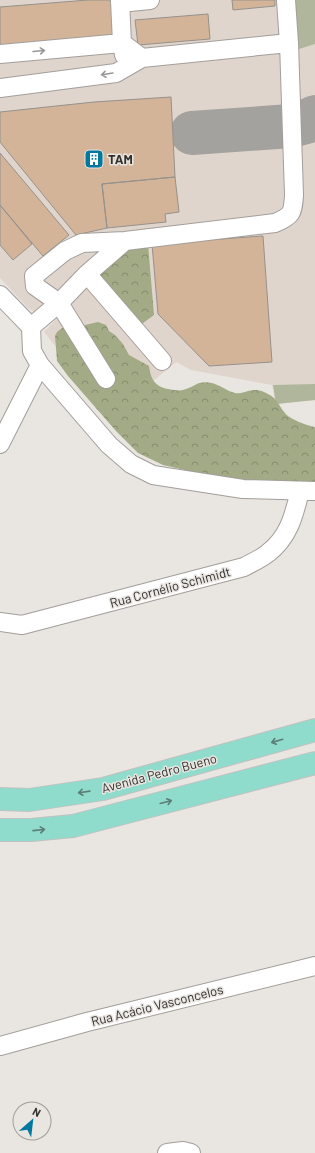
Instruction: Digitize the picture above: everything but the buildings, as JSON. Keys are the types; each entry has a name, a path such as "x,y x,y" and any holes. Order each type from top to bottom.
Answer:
{"main road":[{"name":"Avenida Pedro Bueno","path":"0,799 29,800 104,789 315,730"},
{"path":"0,830 31,830 73,826 315,763"}],"street":[{"path":"126,67 122,43 120,2 150,0"},
{"path":"106,379 59,303 35,286 34,276 65,251 82,243 125,241 275,223 288,218 293,208 294,195 289,43 286,0"},
{"path":"0,54 122,43 142,58"},
{"path":"0,88 116,72 142,58 289,43"},
{"path":"30,327 59,303 87,274 125,241"},
{"path":"87,274 162,361"},
{"path":"0,295 30,327 32,351 40,365 109,445 130,464 152,475 243,489 308,491"},
{"path":"0,444 40,365"},
{"name":"Rua Cornélio Schimidt","path":"0,622 22,625 244,567 268,553 282,538 308,491"},
{"name":"Rua Acácio Vasconcelos","path":"0,1046 87,1022 315,966"},
{"path":"167,1153 183,1151 191,1153"}],"shaded area":[{"path":"0,0 315,0 315,400 276,404 272,385 191,370 176,362 152,382 115,419 44,332 59,316 34,312 28,308 0,278"}],"green space":[{"path":"292,0 315,0 315,44 296,50"},
{"path":"148,244 154,315 139,326 94,273 126,246"},
{"path":"98,322 106,325 109,331 123,344 129,355 149,366 152,378 156,384 163,388 181,390 207,382 235,393 259,390 269,394 275,399 290,418 303,424 315,427 315,484 241,483 163,465 138,453 116,431 68,376 57,361 55,336 57,332 62,328 68,329"},
{"path":"315,384 315,400 276,404 273,385"}],"taxiway":[{"path":"192,133 291,126 306,122 315,117"}],"place":[{"name":"TAM","path":"94,159"}]}
